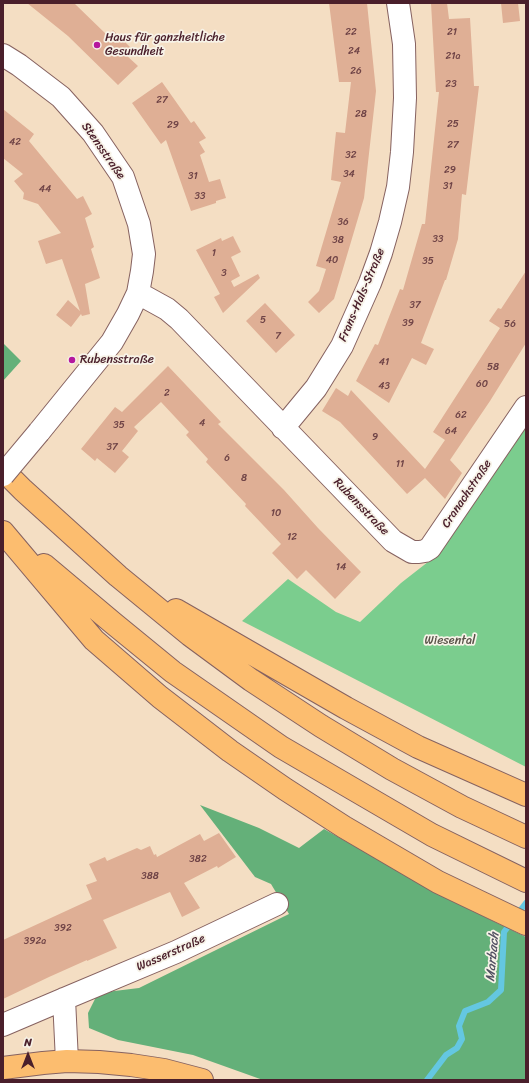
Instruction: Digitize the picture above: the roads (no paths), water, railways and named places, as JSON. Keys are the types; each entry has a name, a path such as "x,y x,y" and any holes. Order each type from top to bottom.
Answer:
{"main road":[{"path":"3,470 118,576 190,635 251,680 392,769 462,807 526,837"},
{"path":"3,526 39,560 107,619 173,672 281,748 432,835 526,881"},
{"path":"3,532 94,640 160,697 230,751 344,827 438,882 526,924"},
{"path":"118,576 346,708 418,747 526,794"},
{"path":"3,1068 67,1061 99,1062 164,1070 199,1079"}],"street":[{"name":"Frans-Hals-Straße","path":"283,428 316,388 342,346 370,283 390,222 398,187 402,152 405,98 404,44 398,3"},
{"name":"Stensstraße","path":"3,55 19,65 61,97 93,133 123,177 129,190 140,224 144,254 138,293 112,342 3,475"},
{"name":"Rubensstraße","path":"138,293 167,309 179,319 394,541"},
{"name":"Cranachstraße","path":"394,541 412,552 425,551 430,548 526,407"},
{"name":"Wasserstraße","path":"3,1025 176,952 277,904"},
{"path":"64,999 67,1061"}],"waterway":[{"name":"Marbach","path":"427,1080 446,1055 457,1048 462,1039 459,1026 465,1011 488,1002 501,990 504,932 526,903"}],"place":[{"name":"Haus für ganzheitliche Gesundheit","path":"97,45"},
{"name":"Rubensstraße","path":"72,360"}],"park label":[{"name":"Wiesental","path":"450,641"}]}
